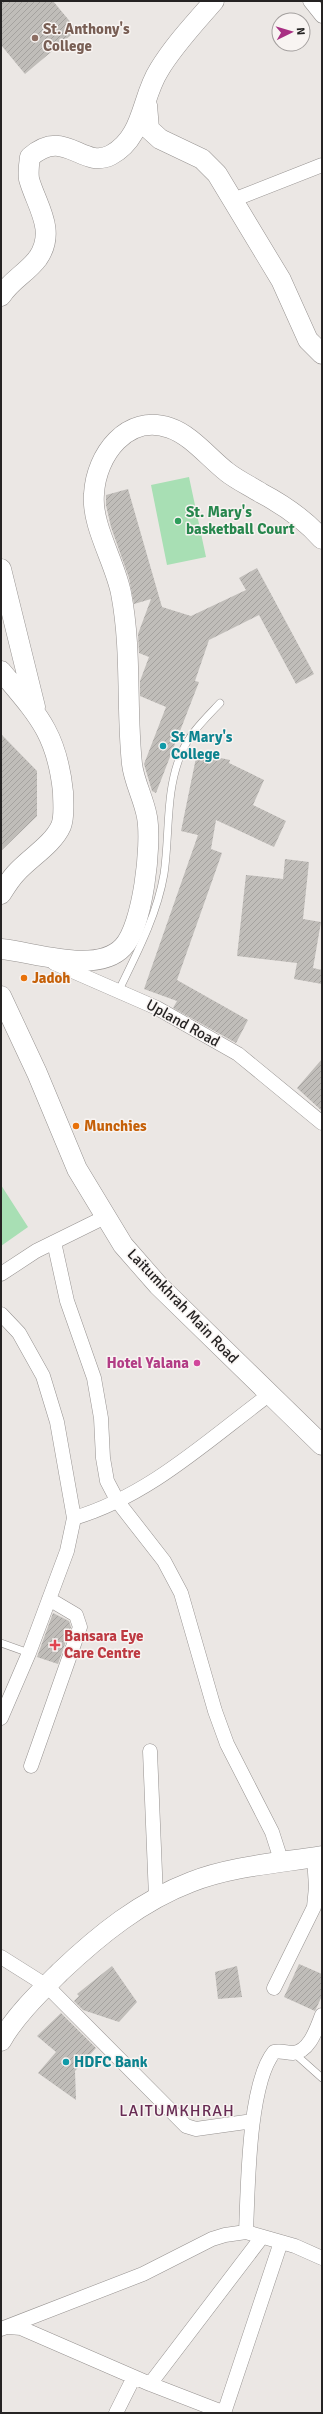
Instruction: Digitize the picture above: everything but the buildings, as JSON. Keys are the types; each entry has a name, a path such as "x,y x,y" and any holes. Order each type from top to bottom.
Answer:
{"street":[{"path":"1,296 8,285 38,258 43,243 46,228 44,216 29,177 30,157 40,148 52,145 66,146 96,159 110,155 132,137 138,126 147,97 158,71 170,52 214,1"},
{"path":"310,1 322,16"},
{"path":"147,97 149,129 160,139 202,159 209,164 217,174 281,280 308,340 315,349 322,354"},
{"path":"233,200 322,165"},
{"path":"1,949 26,951 83,962 111,956 121,949 130,939 138,912 149,850 146,813 132,767 127,634 121,591 94,510 94,492 107,452 117,438 129,430 155,424 172,428 195,444 230,475 294,513 322,539"},
{"path":"1,569 36,711 56,752 64,806 61,825 53,839 16,873 1,894"},
{"path":"1,671 36,711"},
{"name":"Upland Road","path":"26,951 119,990 157,1008 238,1054 322,1124"},
{"name":"Laitumkhrah Main Road","path":"1,996 37,1073 77,1169 105,1217 142,1268 322,1444"},
{"path":"1,1274 36,1251 105,1217"},
{"path":"54,1242 66,1301 94,1378 101,1418 103,1458 107,1481 118,1502 164,1562 181,1593 215,1711 227,1744 272,1832 282,1862"},
{"path":"1,1314 19,1333 43,1376 58,1422 74,1518 67,1552 29,1653 1,1718"},
{"path":"74,1518 118,1502 146,1486 270,1394"},
{"path":"31,1766 80,1627 76,1615 49,1599"},
{"path":"150,1751 156,1897"},
{"path":"1,2041 46,1986 86,1948 126,1916 156,1897 192,1882 224,1872 318,1857 314,1907 274,1988"},
{"path":"1,1957 46,1986 186,2126 196,2129 253,2121"},
{"path":"246,2232 250,2142 253,2121 268,2059 274,2052 294,2053 303,2048 308,2042 322,2015"},
{"path":"1,2329 143,2274 212,2239 246,2232 282,2242 322,2258"},
{"path":"150,2384 262,2237"},
{"path":"1,2329 11,2326 21,2328 150,2384 224,2413 282,2242"},
{"path":"116,2413 134,2377"}],"lane":[{"path":"119,990 137,954 156,903 164,874 172,780 181,753 196,729 220,703"},
{"path":"1,1642 29,1653"},
{"path":"294,2053 322,2078"}],"green space":[{"name":"St. Mary's basketball Court","path":"189,477 206,557 167,565 151,485"},
{"path":"1,1185 28,1227 1,1246"}],"place":[{"name":"St. Anthony's College","path":"35,38"},
{"name":"St. Mary's basketball Court","path":"178,521"},
{"name":"St Mary's College","path":"163,746"},
{"name":"Jadoh","path":"24,978"},
{"name":"Munchies","path":"76,1126"},
{"name":"Hotel Yalana","path":"197,1363"},
{"name":"Bansara Eye Care Centre","path":"55,1645"},
{"name":"HDFC Bank","path":"66,2062"}],"district":[{"name":"LAITUMKHRAH","path":"177,2111"}]}
